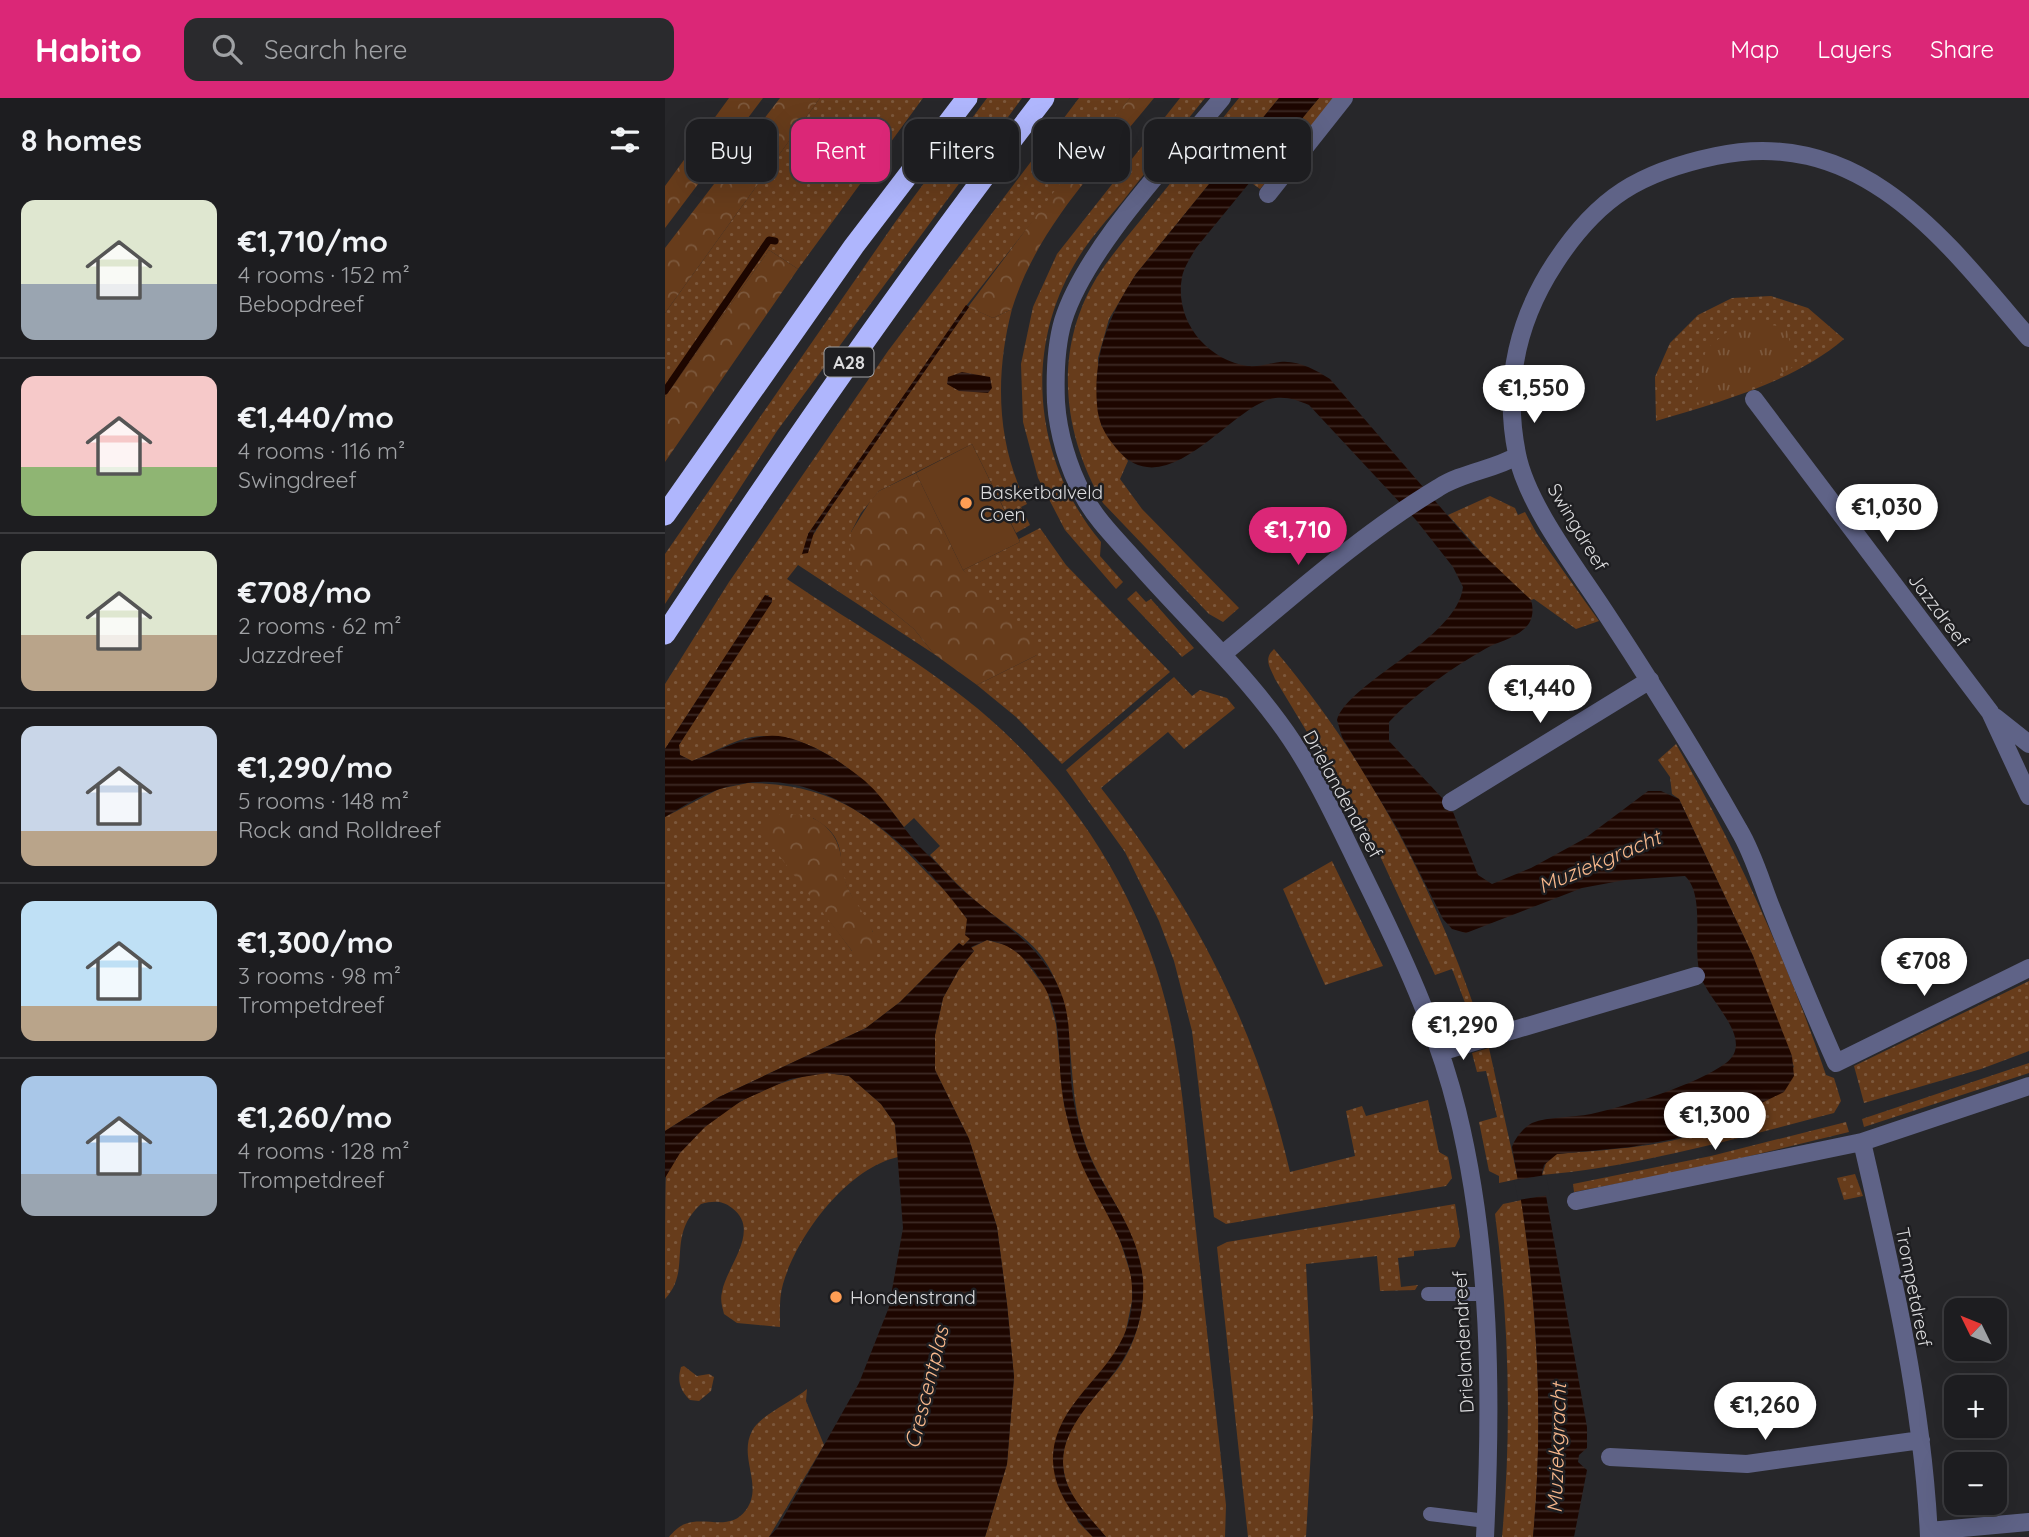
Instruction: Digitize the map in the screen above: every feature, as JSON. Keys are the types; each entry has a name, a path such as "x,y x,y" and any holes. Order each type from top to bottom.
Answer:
{"highway":[{"path":"665,515 853,246 967,98"},
{"name":"A28","path":"665,635 784,454 947,224 1044,98"}],"street":[{"name":"Drielandendreef","path":"1222,98 1091,263 1062,325 1056,402 1061,435 1084,497 1139,565 1223,654 1278,722 1313,775 1381,913 1440,1052 1457,1111 1473,1194 1483,1294 1489,1429 1485,1529"},
{"path":"1268,194 1345,98"},
{"name":"Swingdreef","path":"2029,338 1923,218 1870,178 1813,158 1774,149 1719,155 1657,171 1618,191 1571,239 1534,296 1511,375 1517,456 1541,513 1650,680 1742,833 1836,1063 2029,968"},
{"name":"Jazzdreef","path":"1754,399 1990,712 2029,796"},
{"path":"1223,654 1361,540 1399,513 1441,486 1477,469 1503,464 1517,456"},
{"path":"1451,803 1650,680"},
{"name":"Jazzdreef","path":"1990,712 2029,744"},
{"path":"1440,1052 1696,976"},
{"path":"1576,1200 1862,1142 2029,1086"},
{"name":"Trompetdreef","path":"1862,1142 1887,1250 1921,1440 1929,1534"},
{"path":"1610,1457 1747,1464 1921,1440"},
{"path":"1929,1534 2029,1522"}],"lane":[{"path":"1428,1294 1483,1294"},
{"path":"1430,1514 1485,1529"}],"green space":[{"path":"729,98 763,98 747,119 714,119"},
{"path":"780,98 820,98 805,119 791,119 791,138 777,158 777,119 764,119"},
{"path":"820,98 923,98 908,119 904,119 904,124 890,143 890,119 805,119"},
{"path":"987,98 1022,98 1007,119 971,119"},
{"path":"1079,98 1130,98 1113,119 1063,119"},
{"path":"1130,98 1154,98 1130,127 1130,119 1113,119"},
{"path":"1180,98 1205,98 1188,119 1163,119"},
{"path":"1239,98 1279,98 1262,119 1222,119"},
{"path":"1319,98 1335,98 1311,127 1311,119 1301,119"},
{"path":"791,138 791,182 862,182 798,269 769,250 665,397 665,313 759,182 777,182 777,158"},
{"path":"1144,144 1144,174 1079,257 1058,300 1047,335 1043,372 1044,408 1050,444 1062,478 1079,511 1101,542 1100,556 1123,582 1116,589 1065,530 1038,478 1023,422 1021,364 1033,307 1057,254 1114,182 1130,182 1130,161"},
{"path":"686,157 686,182 700,182 665,228 665,186"},
{"path":"1033,159 1033,182 1064,182 966,306 808,534 810,540 853,472 969,307 993,318 1012,309 1006,334 1001,383 1004,433 1009,457 1027,504 1021,507 1030,525 1016,533 972,444 879,491 861,513 851,532 871,594 914,629 934,654 798,565 787,579 926,670 1002,730 1061,794 1086,828 1130,903 1161,983 1179,1074 1226,1505 1225,1537 1106,1537 1080,1507 1068,1486 1063,1468 1068,1436 1086,1407 1119,1367 1129,1349 1140,1319 1143,1287 1141,1266 1128,1228 1090,1156 1083,1137 1077,1115 1067,1022 1055,978 1043,958 1030,943 962,889 930,855 940,846 914,818 904,827 875,792 838,761 818,749 775,736 752,737 692,761 680,755 679,745 769,595 765,596 665,749 665,684 729,582 888,351 1016,182 1019,182 1019,177"},
{"path":"716,182 759,182 665,313 665,248"},
{"path":"925,182 960,182 777,431 665,604 665,554"},
{"path":"1061,182 1084,182 1037,251 1012,309 993,318 968,307"},
{"path":"1172,182 1211,182 1136,274 1109,319 1098,358 1101,425 1128,461 1120,479 1142,509 1239,608 1223,622 1209,614 1103,503 1089,476 1071,420 1069,362 1074,333 1083,305 1097,277"},
{"path":"1250,182 1266,182 1260,189"},
{"path":"769,250 798,269 665,462 665,397"},
{"path":"1771,296 1808,308 1844,339 1824,354 1779,379 1730,398 1656,421 1655,377 1670,343 1698,315 1732,298"},
{"path":"1741,321 1786,327 1796,366 1750,388 1694,406 1706,349"},
{"name":"Basketbalveld Coen","path":"972,444 1020,542 963,570 916,473"},
{"path":"916,473 963,570 1028,631 1040,649 1037,655 977,685 934,654 914,629 871,594 850,557 851,532 871,500 879,491"},
{"path":"1490,496 1515,508 1518,515 1525,512 1537,534 1599,621 1576,629 1534,599 1531,600 1496,569 1448,515"},
{"path":"1040,528 1066,565 1170,672 1062,764 1016,717 977,685 1037,655 963,570 1020,542 1019,539"},
{"path":"1136,591 1146,602 1151,599 1194,648 1182,657 1127,599"},
{"path":"1274,649 1340,736 1396,829 1443,927 1482,1030 1467,1035 1462,1016 1469,1013 1452,969 1435,975 1374,843 1275,679 1268,660"},
{"path":"1174,677 1192,696 1200,690 1227,698 1235,708 1184,749 1168,732 1101,788 1165,877 1217,969 1240,1017 1259,1067 1290,1172 1355,1156 1346,1111 1362,1106 1366,1116 1428,1100 1439,1152 1448,1157 1452,1178 1446,1186 1226,1224 1214,1217 1192,1031 1174,961 1159,921 1125,852 1066,770"},
{"path":"1676,744 1720,824 1759,906 1795,990 1826,1075 1834,1078 1841,1101 1834,1113 1726,1141 1652,1158 1542,1175 1547,1160 1557,1154 1661,1143 1700,1132 1736,1112 1794,1067 1753,956 1679,799 1672,794 1670,777 1658,760"},
{"path":"748,783 778,785 828,796 849,806 888,835 949,895 967,919 970,939 963,946 959,943 900,1002 866,1028 719,1097 665,1131 665,817 719,789","holes":["813,818 825,826 838,842 848,889 873,932 852,951 813,898"]},
{"path":"780,814 810,817 832,834 839,848 847,886 872,930 875,949 872,958 868,960 852,951 759,829 762,821"},
{"path":"1332,861 1383,966 1325,985 1283,889"},
{"path":"987,940 1009,946 1020,954 1047,990 1056,1024 1064,1105 1076,1149 1118,1234 1132,1278 1132,1301 1125,1335 1109,1363 1067,1414 1054,1454 1078,1522 1093,1537 985,1537 1007,1464 1014,1377 1007,1304 997,1227 969,1139 935,1070 935,1035 943,998 959,969 974,951 971,948"},
{"path":"2029,981 2029,1051 1981,1069 1864,1103 1854,1066"},
{"path":"1489,1048 1518,1179 1499,1183 1499,1176 1489,1171 1479,1122 1497,1117 1486,1071 1477,1072 1472,1053"},
{"path":"2029,1063 2029,1073 1864,1127 1862,1119"},
{"path":"827,1073 849,1076 881,1104 895,1124 898,1157 860,1175 826,1207 812,1226 790,1265 783,1284 780,1327 737,1323 724,1314 722,1292 740,1249 744,1227 732,1208 721,1202 701,1204 690,1216 681,1241 677,1276 665,1299 666,1176 677,1156 712,1121 757,1093 805,1076"},
{"path":"1846,1122 1849,1132 1713,1165 1574,1192 1573,1184 1711,1156"},
{"path":"1855,1174 1863,1196 1844,1200 1837,1178"},
{"path":"1522,1200 1532,1284 1537,1368 1536,1494 1533,1537 1502,1537 1508,1416 1506,1335 1495,1214 1503,1204"},
{"path":"1455,1204 1460,1237 1455,1247 1414,1251 1414,1256 1398,1258 1401,1287 1418,1285 1415,1290 1380,1291 1377,1256 1306,1264 1313,1415 1306,1537 1248,1537 1217,1247 1227,1242"},
{"path":"684,1366 697,1376 709,1374 714,1377 711,1391 699,1401 690,1400 682,1389 679,1377 681,1367"},
{"path":"807,1389 806,1401 824,1445 769,1537 669,1537 685,1524 725,1522 740,1517 751,1501 753,1491 748,1451 752,1431 762,1420"}],"water":[{"path":"1279,98 1319,98 1302,119 1262,119"},
{"name":"Muziekgracht","path":"1211,182 1250,182 1196,248 1182,277 1183,308 1196,335 1219,356 1233,362 1248,366 1280,362 1300,364 1330,379 1473,545 1531,600 1532,604 1531,619 1524,629 1459,665 1399,711 1389,722 1389,741 1443,799 1444,809 1453,812 1478,875 1492,884 1531,868 1584,839 1648,791 1661,791 1679,799 1753,956 1792,1056 1794,1076 1784,1092 1714,1126 1674,1139 1631,1147 1557,1154 1544,1165 1542,1173 1587,1427 1587,1448 1579,1455 1578,1462 1587,1470 1574,1537 1533,1537 1538,1439 1536,1342 1527,1244 1512,1147 1520,1134 1532,1123 1584,1115 1661,1094 1713,1071 1726,1063 1734,1053 1736,1043 1733,1031 1700,974 1695,896 1685,876 1625,880 1582,888 1466,933 1452,929 1443,919 1397,828 1342,737 1337,720 1345,706 1360,691 1442,625 1456,606 1463,587 1453,567 1416,520 1309,405 1288,398 1267,400 1173,463 1153,467 1134,463 1116,448 1099,417 1096,387 1098,369 1100,352 1111,320 1136,274"},
{"path":"966,305 969,307 814,532 808,553 802,554 808,534"},
{"path":"962,372 990,377 992,388 988,393 959,391 947,384 948,377"},
{"name":"Crescentplas","path":"765,595 772,598 772,602 679,745 680,755 692,761 749,739 773,736 806,744 837,761 874,790 919,846 961,888 1033,949 1053,976 1065,1004 1072,1089 1079,1126 1093,1164 1128,1226 1140,1260 1143,1280 1141,1315 1130,1347 1075,1423 1063,1455 1064,1472 1070,1490 1106,1537 1093,1537 1067,1504 1058,1487 1053,1453 1065,1416 1121,1342 1130,1317 1131,1281 1121,1242 1083,1168 1071,1133 1062,1090 1058,1034 1050,999 1022,956 1006,946 987,940 971,947 974,951 959,969 943,998 935,1035 935,1070 969,1139 997,1227 1007,1304 1014,1377 1007,1464 985,1537 769,1537 778,1527 859,1383 889,1307 903,1228 895,1124 881,1104 849,1076 827,1073 790,1079 741,1101 705,1127 680,1153 665,1178 665,1131 719,1097 866,1028 900,1002 959,943 963,946 970,939 965,935 967,919 919,862 891,836 860,813 827,795 792,784 755,782 710,792 665,817 665,749"}],"pier":[{"path":"1546,1175 1550,1195 1518,1200 1514,1180"}],"waterway":[{"path":"665,391 769,240 775,241"}],"place":[{"name":"Basketbalveld Coen","path":"966,503"},
{"name":"Hondenstrand","path":"836,1297"}]}
